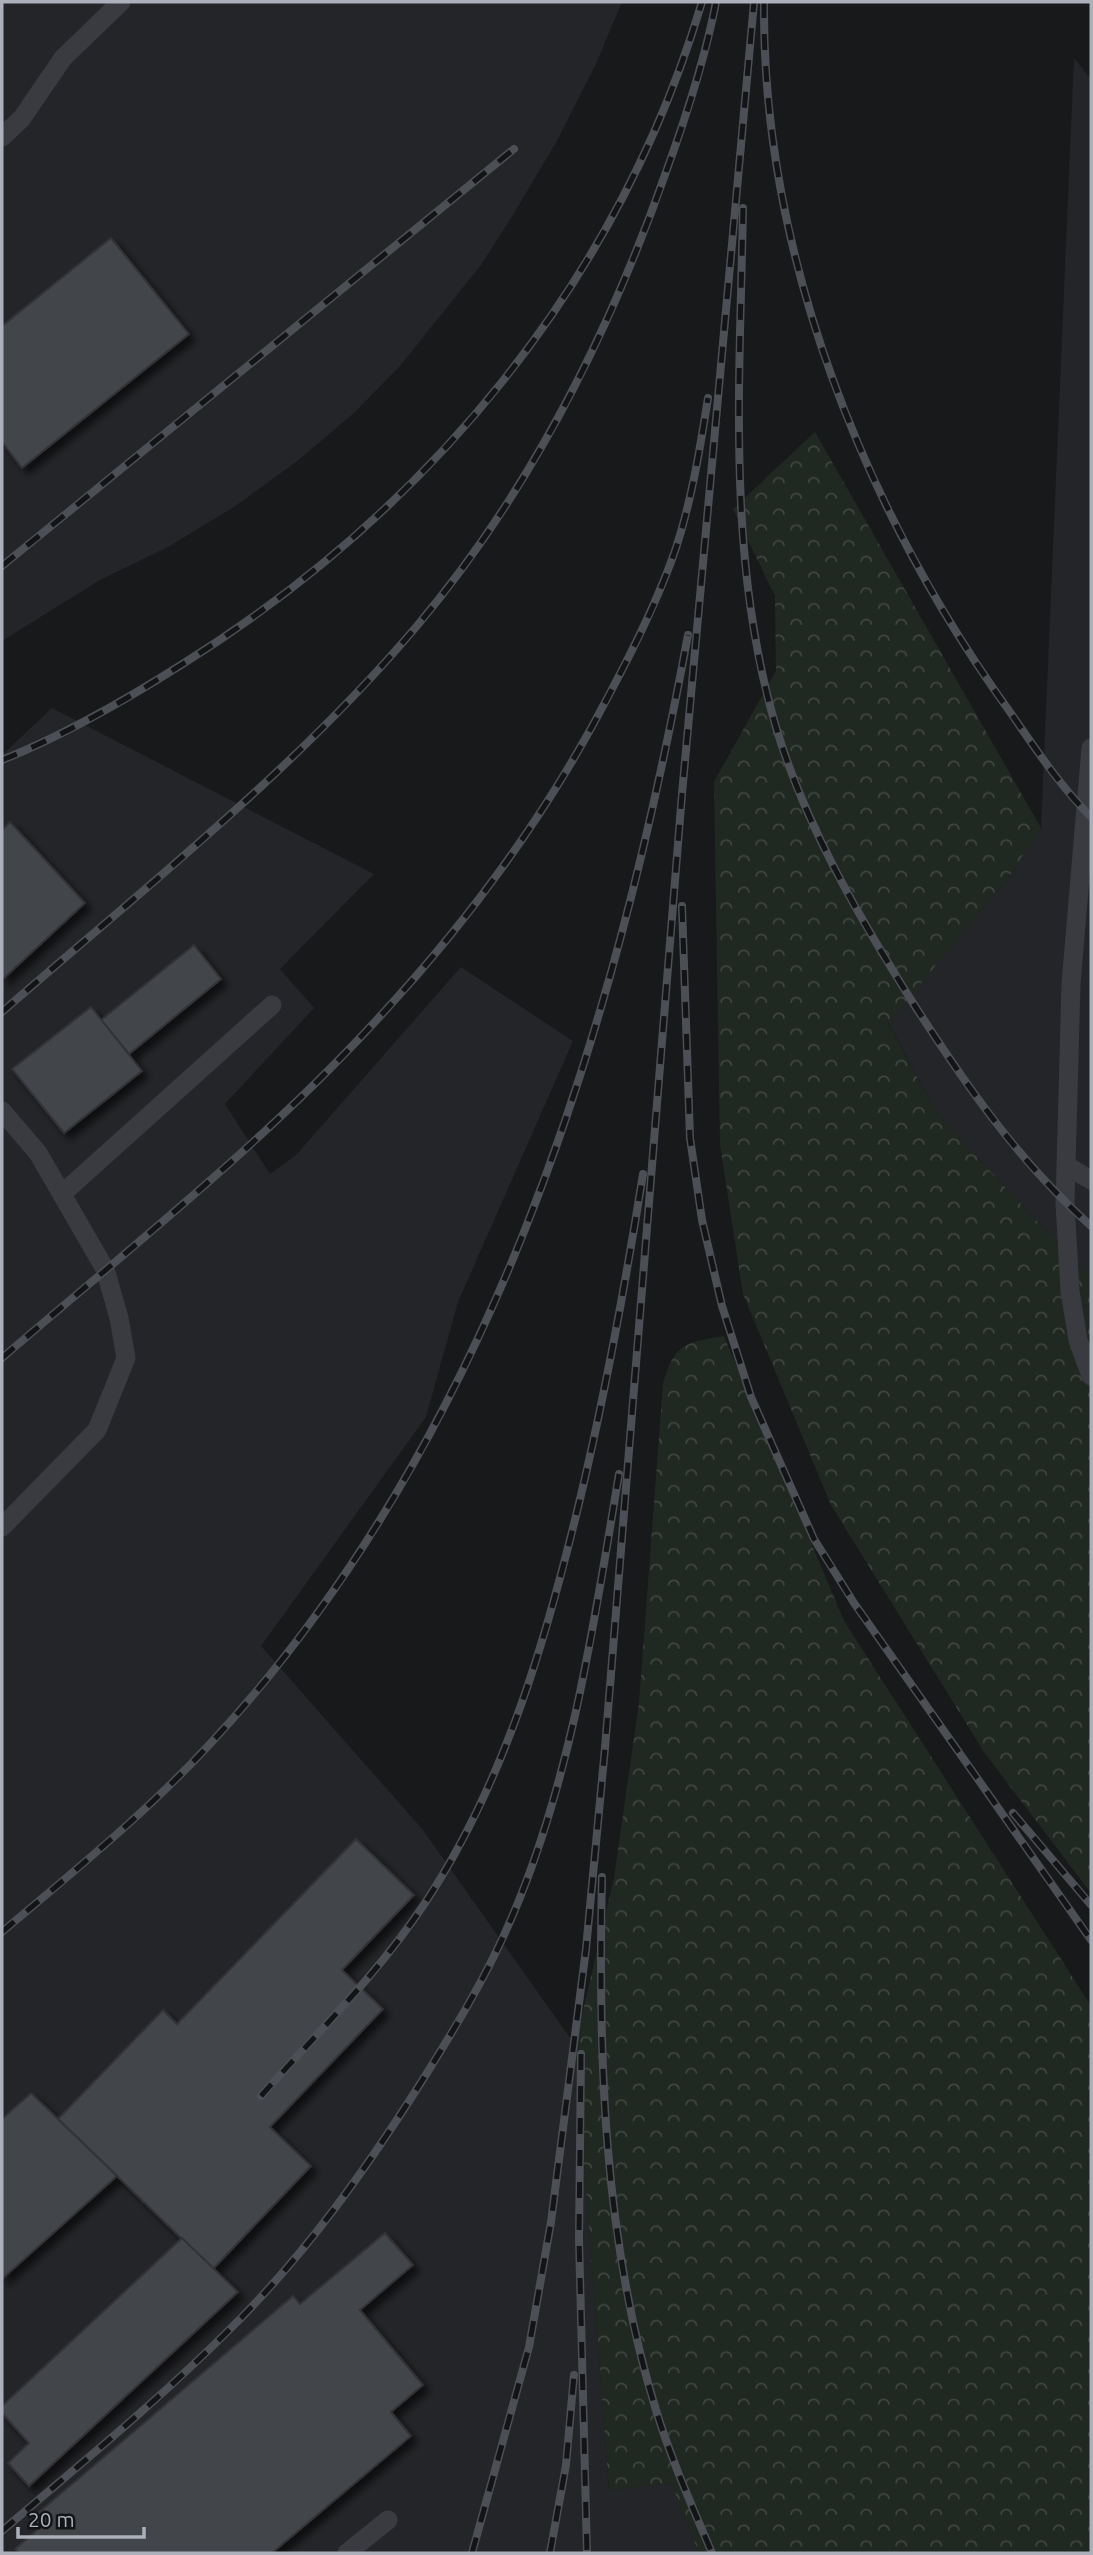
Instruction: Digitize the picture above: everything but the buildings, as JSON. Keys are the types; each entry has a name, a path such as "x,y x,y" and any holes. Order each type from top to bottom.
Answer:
{"lane":[{"path":"2,137 22,118 64,58 121,2"},
{"path":"1091,748 1071,984 1065,1244 1079,1340 1091,1376"},
{"path":"64,1193 272,1005"},
{"path":"2,1527 97,1430 126,1358 119,1318 105,1269 64,1193 38,1153 3,1113"},
{"path":"1067,1166 1091,1180"},
{"path":"347,2553 388,2520"}],"shaded area":[{"path":"2,2 622,2 595,66 558,139 516,210 481,265 400,366 354,413 296,462 234,507 168,547 100,580 2,641"},
{"path":"1074,58 1091,79 1091,1279 937,1114 888,1022 1006,881 1041,828"},
{"path":"52,708 374,874 280,969 314,1008 225,1104 270,1174 296,1155 461,967 573,1041 458,1302 426,1417 261,1646 423,1830 575,2045 609,2490 671,2483 699,2553 2,2553 2,755"}],"green space":[{"path":"815,432 1041,828 1006,881 888,1023 937,1114 1091,1279 1091,1893 984,1752 831,1505 743,1294 720,1144 714,782 776,671 775,596 733,509"},
{"path":"724,1336 844,1621 1091,2006 1091,2553 699,2553 671,2483 609,2490 575,2045 614,1878 639,1703 663,1384 672,1360 683,1347"}],"railway":[{"path":"2,760 49,740 116,704 181,665 271,604 355,536 432,462 503,381 565,295 620,202 666,105 702,2"},
{"path":"2,1012 163,874 320,730 416,627 495,523 562,411 618,294 681,130 701,67 716,2"},
{"path":"472,2553 529,2347 551,2222 586,1949 605,1748 682,794 754,2"},
{"path":"764,2 768,97 781,191 802,284 832,376 867,465 910,551 957,634 1048,766 1091,817"},
{"path":"2,566 514,149"},
{"path":"743,208 739,404 743,534 749,599 760,664 788,763 835,870 913,1003 973,1092 1017,1149 1040,1176 1091,1226"},
{"path":"2,1358 191,1197 329,1070 406,988 502,868 585,738 654,603 676,548 687,511 708,398"},
{"path":"2,1932 108,1842 185,1770 308,1627 392,1500 465,1366 526,1226 578,1081 622,934 658,785 688,635"},
{"path":"682,906 690,1138 702,1220 722,1306 751,1397 814,1539 854,1603 1091,1940"},
{"path":"261,2096 388,1954 407,1929 454,1856 501,1757 538,1654 581,1495 615,1335 643,1174"},
{"path":"2,2531 175,2382 230,2329 283,2272 332,2212 378,2149 481,1982 512,1917 533,1864 566,1755 590,1643 619,1474"},
{"path":"1013,1813 1091,1905"},
{"path":"602,1877 603,2078 615,2213 625,2279 638,2345 656,2410 712,2553"},
{"path":"581,2054 579,2238 587,2553"},
{"path":"550,2553 566,2465 574,2375"}]}
